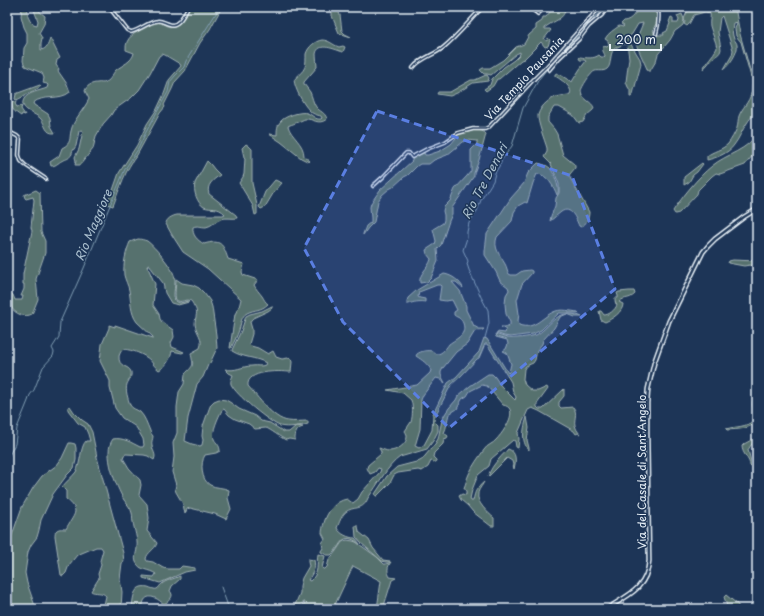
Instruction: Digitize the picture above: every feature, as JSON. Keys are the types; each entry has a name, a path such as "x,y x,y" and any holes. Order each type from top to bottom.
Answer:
{"main road":[{"name":"Via del Casale di Sant'Angelo","path":"606,609 638,588 645,578 648,569 647,396 653,367 666,327 704,250 715,239 757,209"}],"street":[{"path":"109,7 130,32 136,31 156,21 173,25 180,20 188,7"},
{"path":"413,68 449,43 483,7"},
{"path":"529,7 538,14 545,7"},
{"path":"549,70 608,7"},
{"path":"656,34 659,17 658,7"},
{"path":"600,8 606,10"},
{"name":"Via Tempio Pausania","path":"373,186 406,153 412,157 445,142 458,133 474,129 485,129 489,127 600,8"},
{"path":"591,18 594,21"},
{"path":"7,131 19,138 19,155 22,162 46,179"}],"highlighted area":[{"path":"377,111 572,176 615,289 449,428 343,322 304,248"}],"green space":[{"path":"22,7 28,7 30,21 34,24 37,25 38,21 33,7 38,7 40,12 45,16 44,24 39,33 42,38 41,50 46,47 50,38 60,58 57,60 56,65 59,69 58,71 67,84 70,92 66,95 37,100 33,103 48,114 51,126 55,133 47,131 41,119 25,109 23,106 24,99 26,97 31,93 47,88 48,85 43,83 44,78 42,73 25,66 23,61 24,48 27,43 27,33 21,16"},
{"path":"188,7 222,7 185,71 175,82 164,105 165,107 160,113 126,173 113,206 107,204 106,201 112,193 119,173 137,145 147,124 157,109 169,80 181,66 180,64 165,55 162,54 159,56 139,90 131,98 114,110 103,124 96,136 93,149 80,165 75,165 75,157 79,149 83,131 81,130 79,131 76,146 69,158 53,166 51,166 50,162 59,156 62,148 69,143 72,127 89,99 85,91 87,88 93,84 108,81 116,70 129,61 133,56 134,53 126,50 127,42 131,36 156,22 171,27 176,25"},
{"path":"332,7 339,7 338,10 342,31 351,37 339,33 332,16"},
{"path":"554,7 565,7 565,10 563,16 544,28 551,30 544,39 547,41 548,38 550,40 548,46 545,47 541,42 524,59 497,79 493,86 486,91 484,89 490,85 492,79 504,67 514,60 520,52 491,75 484,74 480,70 483,68 490,68 503,60 516,47 524,44 529,35 536,29 536,25 542,21 543,17 546,17"},
{"path":"639,7 654,7 656,14 659,17 653,30 655,35 664,35 663,33 667,31 671,17 673,18 673,23 678,23 679,20 677,16 682,14 684,19 683,25 675,31 670,40 658,54 650,71 648,71 636,44 636,40 643,23 638,24 632,34 627,38 640,59 641,64 631,97 630,90 626,82 629,58 627,44 625,44 612,51 609,67 604,70 593,72 583,87 581,91 583,96 594,108 583,122 579,123 573,115 559,107 554,107 548,117 548,122 557,134 563,155 575,166 569,176 589,212 587,221 581,227 573,214 568,210 561,212 550,221 556,198 559,193 559,184 551,164 544,157 547,152 547,148 539,122 539,111 550,100 568,95 571,92 568,86 555,76 555,74 557,73 572,82 586,61 580,60 580,57 593,58 599,55 604,57 603,47 607,47 609,45 608,41 605,39 606,37 619,26 623,27 624,26 621,24 631,18"},
{"path":"689,7 735,7 740,34 752,77 741,42 736,36 736,22 733,23 732,31 733,37 737,44 737,51 731,62 724,69 732,55 733,50 722,16 720,18 718,32 721,49 719,54 703,69 717,48 710,26 710,13 705,12 694,15 687,26 684,24 684,19"},
{"path":"322,40 339,47 345,47 343,52 328,47 317,50 317,67 304,82 315,105 327,119 318,122 305,119 288,126 302,147 304,156 310,161 309,162 301,158 269,134 277,135 278,128 283,119 293,114 304,113 317,119 322,118 307,107 298,92 294,80 305,67 308,49 314,43"},
{"path":"486,75 489,78 488,81 473,83 450,96 437,94 438,92 450,92 471,80 475,80"},
{"path":"757,78 757,109 755,112 757,115 755,114 749,120 732,148 726,153 707,160 707,156 726,146 732,138 737,128 739,116 752,92 753,82"},
{"path":"40,85 41,86 19,99 15,99 16,94"},
{"path":"12,101 16,102 15,104 17,107 22,106 21,109 25,115 22,114 21,116 15,112 12,108"},
{"path":"472,130 482,131 486,134 474,176 452,208 452,214 441,245 437,249 438,261 431,278 427,282 420,283 422,274 431,259 426,250 435,244 436,241 433,229 443,223 444,207 450,201 455,189 471,171 471,150 477,144 477,141 467,140 447,155 434,160 429,164 420,164 389,189 378,201 374,222 363,235 366,226 371,222 371,203 380,190 412,161 412,158 422,152 425,155 428,155 440,151 451,144 460,133"},
{"path":"757,133 757,150 745,165 720,174 716,173 698,190 697,194 679,213 675,214 673,211 677,205 701,176 718,162 749,144"},
{"path":"246,144 252,149 252,183 257,205 257,214 255,215 253,206 239,183 244,174 245,158 242,148"},
{"path":"207,161 220,175 209,185 209,194 236,215 237,218 223,218 210,226 193,227 194,235 204,244 214,242 220,244 223,246 228,259 244,264 242,272 243,275 258,280 254,285 268,304 260,309 247,313 244,316 231,348 235,314 241,299 208,269 183,252 166,224 170,218 177,215 225,214 217,209 204,207 199,203 196,196 195,183"},
{"path":"538,163 550,168 557,184 558,194 557,195 552,185 544,176 537,174 527,203 525,202 518,206 514,212 512,221 497,237 496,248 506,265 509,274 516,275 522,271 532,271 532,273 522,284 517,300 519,325 530,326 558,310 579,313 559,313 541,330 533,334 510,337 504,336 496,333 505,333 506,330 501,327 508,327 510,325 506,314 505,304 506,295 509,290 508,287 500,281 485,255 487,234 511,198 524,183 528,173"},
{"path":"702,163 703,164 689,182 684,185 684,177"},
{"path":"275,180 282,183 274,192 265,207 261,209 259,207 265,192"},
{"path":"36,190 40,193 41,232 45,241 45,253 36,279 38,299 32,314 26,316 15,312 11,307 10,293 13,295 15,300 22,300 23,296 21,296 24,289 23,274 32,231 31,227 34,200 33,197 26,199 24,195"},
{"path":"138,239 147,241 173,271 175,278 175,301 180,303 189,302 178,305 171,303 165,293 163,283 148,264 147,267 155,284 153,305 162,322 173,330 174,337 171,343 172,347 184,352 172,351 168,362 159,370 150,360 134,351 123,349 119,356 120,363 131,372 126,389 130,405 142,414 153,436 152,447 155,456 154,460 144,455 126,454 123,458 129,468 140,480 141,485 139,495 147,504 149,518 147,531 157,543 146,559 147,561 153,562 163,568 168,569 179,569 182,566 195,568 195,570 185,572 160,583 143,578 143,576 154,577 156,574 140,567 136,562 137,541 132,513 117,487 111,470 109,452 113,439 124,440 143,447 143,439 136,427 122,418 115,408 110,388 110,381 100,361 102,344 109,325 115,327 115,325 153,338 135,318 132,311 129,288 124,275 124,262 130,242"},
{"path":"729,261 757,261 757,267 728,263"},
{"path":"444,274 453,277 460,283 463,288 456,282 452,282 460,291 466,306 466,310 474,326 479,329 484,329 481,331 475,331 467,344 456,352 443,368 441,375 445,383 436,378 423,395 421,400 420,429 415,446 419,448 424,445 432,430 433,414 448,383 456,377 479,352 484,338 487,339 508,373 511,364 507,353 503,351 506,349 508,344 507,340 496,337 495,334 506,338 522,338 536,335 555,319 564,314 566,314 560,317 554,328 543,340 542,344 537,350 533,363 526,366 524,369 523,379 525,385 532,391 538,391 547,387 548,389 537,404 539,409 543,409 564,389 564,396 559,402 559,406 561,408 573,407 575,410 576,429 580,434 576,434 574,431 539,411 532,408 528,410 518,433 518,448 513,440 491,459 489,466 478,475 472,490 470,499 473,501 476,490 484,482 479,491 478,497 483,507 494,518 494,526 491,526 473,512 459,496 462,494 466,495 464,488 472,467 485,448 495,441 503,432 511,416 508,407 503,405 487,386 482,385 470,391 467,396 462,399 457,409 449,414 444,433 448,436 444,439 443,444 434,453 433,457 436,462 431,461 428,467 422,471 418,470 394,475 390,483 376,496 375,494 387,476 397,467 423,459 438,439 442,420 445,414 458,396 470,386 488,374 492,374 501,386 515,400 516,397 513,392 511,382 487,344 485,344 479,358 451,385 435,416 434,421 438,425 438,431 427,449 400,457 387,470 364,505 345,512 342,516 337,528 338,530 345,535 355,538 360,544 354,540 345,539 331,555 327,555 321,551 323,548 322,543 325,539 322,533 323,526 329,511 343,500 347,499 353,503 380,472 381,469 378,468 375,472 370,474 367,468 368,465 381,454 379,448 393,451 406,441 407,434 405,431 411,422 412,416 411,400 403,393 387,390 417,385 430,373 431,370 427,364 416,356 417,354 426,351 432,351 436,354 441,353 449,344 460,336 464,330 463,323 460,318 454,315 454,312 457,310 452,300 439,300 440,285 419,292 418,297 425,299 425,302 407,304 408,298 417,290"},
{"path":"176,279 182,283 199,288 210,301 217,348 203,377 197,384 188,418 185,441 200,446 202,445 203,426 209,409 214,401 219,399 226,400 239,409 255,416 261,421 270,423 284,432 289,432 296,426 303,427 296,432 295,440 286,440 266,428 255,429 249,424 235,419 224,409 222,410 213,436 220,451 205,455 202,462 202,471 207,483 212,486 229,490 228,498 231,509 226,519 215,514 190,508 187,509 185,514 183,504 175,489 176,485 172,472 174,457 173,443 177,433 177,407 179,392 184,384 185,374 192,365 191,353 200,348 201,344 195,324 196,310 192,302 189,300 178,301 175,298"},
{"path":"634,291 635,294 619,302 623,304 621,310 614,317 605,322 601,320 599,311 601,311 604,315 610,313 617,305 615,303 615,298 618,298 617,293"},
{"path":"272,306 272,308 268,311 251,320 252,334 249,344 268,354 273,351 276,357 291,359 291,372 257,374 249,381 248,386 266,407 277,416 288,421 308,421 308,424 283,427 275,424 253,408 234,389 231,384 233,375 225,369 232,370 248,366 265,365 266,363 262,361 241,355 232,350 246,316"},
{"path":"567,314 574,314 582,317 575,317"},
{"path":"754,399 757,399 757,422 746,428 727,430 726,429 751,423 754,420 756,415 752,405"},
{"path":"70,406 82,420 88,424 92,432 97,457 123,553 124,562 122,563 120,579 122,592 121,609 103,609 106,596 91,591 99,578 98,574 103,550 101,547 96,547 77,555 69,565 66,573 63,576 61,575 55,533 56,530 66,529 75,513 74,507 66,499 66,491 62,487 76,472 84,444 86,441 90,441 85,427 78,423 68,410 68,407"},
{"path":"527,417 529,428 527,440 529,450 524,442 524,429"},
{"path":"757,437 757,441 751,445 748,450 752,468 743,452 742,446"},
{"path":"69,443 75,444 76,448 74,468 53,494 41,520 37,537 28,552 25,573 36,609 14,609 7,589 7,550 22,507 33,488 42,476 57,465"},
{"path":"508,449 513,452 514,455 514,469 512,461 507,458 488,477 494,465"},
{"path":"355,526 358,526 359,532 369,540 373,548 383,560 390,561 382,561 361,543 356,537"},
{"path":"347,540 356,542 384,564 391,562 388,568 388,573 390,577 396,578 392,580 383,609 377,609 381,581 353,566 333,609 302,609 305,602 295,606 300,593 302,578 309,566 308,559 314,560 315,563 314,570 308,580 310,581 315,575 317,569 318,554 325,556 322,568 325,569 329,560 342,542"},
{"path":"180,576 180,579 172,586 170,591 172,596 166,603 164,604 156,598 149,597 145,599 143,603 143,609 132,609 135,593 139,588 148,587 157,589 166,581"},
{"path":"726,595 737,604 740,609 728,609 724,597"}],"waterway":[{"name":"Rio Maggiore","path":"7,459 15,444 17,428 30,395 34,390 43,367 53,356 54,352 52,348 59,337 60,322 125,169 138,149 168,92 170,82 184,67 186,61 220,7"},
{"name":"Rio Tre Denari","path":"485,338 489,323 488,310 469,270 467,264 468,261 463,250 467,238 469,223 493,181 501,161 512,146 523,108 539,79 551,64 583,31 590,21 604,10 605,7"},
{"path":"221,587 229,609"}]}
